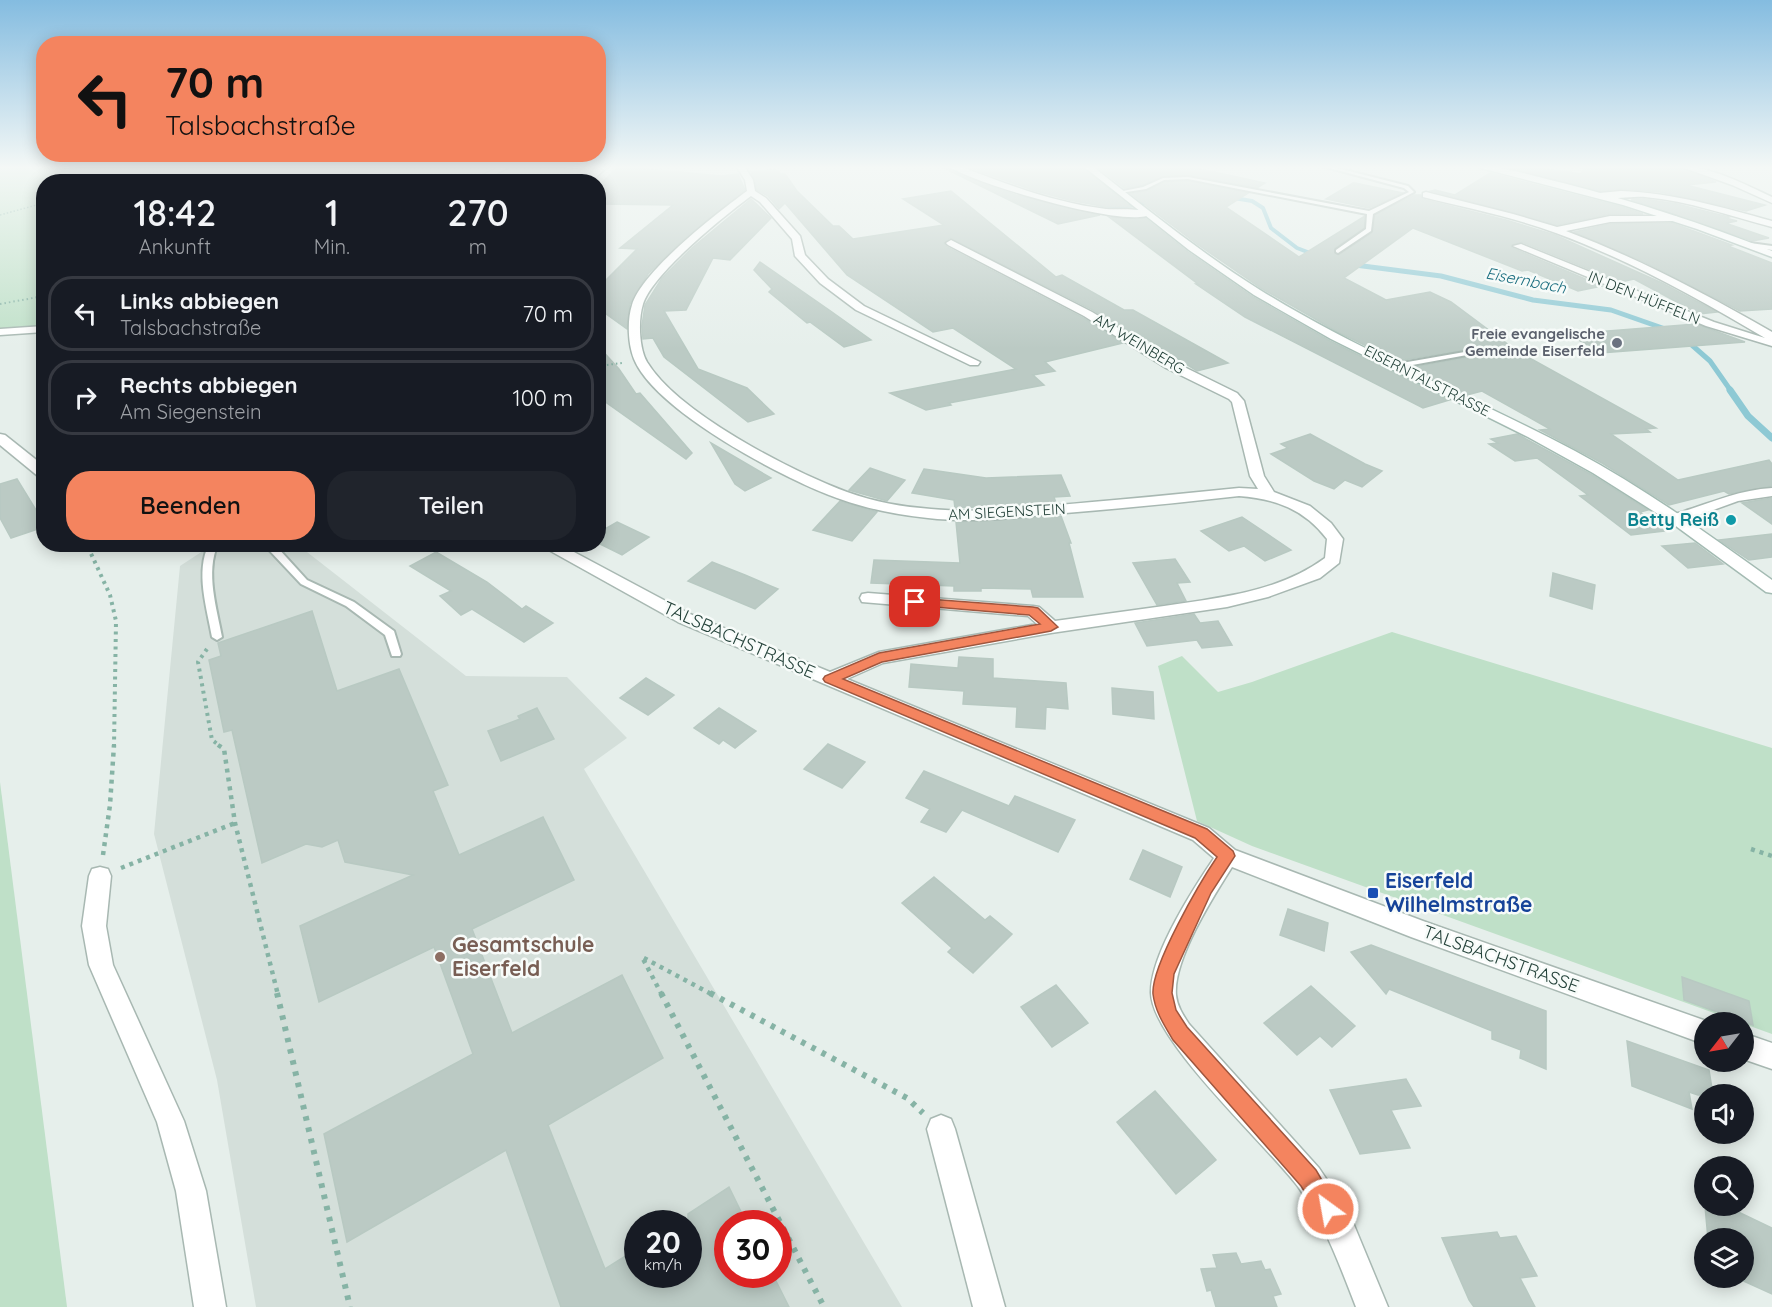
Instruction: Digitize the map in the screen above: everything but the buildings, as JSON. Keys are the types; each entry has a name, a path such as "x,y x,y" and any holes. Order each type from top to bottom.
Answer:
{"street":[{"name":"AM SIEGENSTEIN","path":"711,227 654,277 638,302 635,335 640,360 658,386 698,417 753,452 843,495 895,508 944,515 1006,514 1239,492 1268,494 1293,502 1311,513 1326,526 1335,539 1333,560 1314,574 1262,593 1227,602 1051,627 879,658 830,679"},
{"path":"787,227 797,238 800,256 824,281 860,308 974,362"},
{"name":"EISERNTALSTRASSE","path":"1166,227 1258,292 1396,366 1574,456 1676,518 1772,588"},
{"path":"1545,227 1626,259 1720,307 1772,337"},
{"path":"1556,230 1571,227"},
{"path":"1699,227 1772,254"},
{"name":"AM WEINBERG","path":"951,243 1088,314 1170,364 1233,396 1238,401 1257,476 1268,494"},
{"name":"IN DEN HÜFFELN","path":"1518,246 1710,324 1772,343"},
{"path":"0,332 36,329"},
{"path":"0,438 36,467"},
{"path":"1676,518 1696,515 1731,498 1772,492"},
{"name":"TALSBACHSTRASSE","path":"561,552 684,618 1201,834 1227,856 1419,930 1694,1028"},
{"path":"868,598 1033,611 1051,627"},
{"path":"1227,856 1205,888 1164,974 1163,993 1168,1013 1180,1033 1309,1178 1338,1224 1372,1307"},
{"path":"100,876 94,926 101,965 170,1121 191,1191 210,1307"},
{"path":"1754,1050 1772,1056"},
{"path":"941,1130 989,1307"}],"lane":[{"path":"1338,251 1369,230 1369,227"},
{"path":"1750,245 1772,248"},
{"path":"1396,366 1476,352"},
{"path":"208,552 207,566 217,637"},
{"path":"276,552 304,582 350,604 390,633 396,654"}],"path":[{"path":"0,304 36,297"},
{"path":"91,552 110,595 116,621 115,726 110,805 100,876 235,823"},
{"path":"198,662 212,740 224,749 235,823 302,1092 350,1307"},
{"path":"1751,849 1772,856"},
{"path":"824,1307 642,957 907,1098 941,1130"}],"shaded area":[{"name":"Gesamtschule Eiserfeld","path":"201,552 307,552 466,676 567,677 627,738 584,769 902,1307 256,1307 217,1080 154,834 180,566"}],"green space":[{"path":"0,227 36,227 36,327 0,330"},
{"path":"1392,632 1772,748 1772,1034 1754,1027 1754,1012 1711,1012 1252,846 1197,821 1158,666 1182,656 1218,692"},
{"path":"0,782 67,1307 0,1307"}],"waterway":[{"name":"Eisernbach","path":"1271,227 1297,248 1318,256"},
{"name":"Eisernbach","path":"1350,264 1366,266"},
{"name":"Eisernbach","path":"1355,265 1441,276 1533,300 1611,310 1671,331"},
{"name":"Eisernbach","path":"1685,339 1710,361 1731,391"},
{"name":"Eisernbach","path":"1730,390 1748,416 1772,438"}],"place":[{"name":"Freie evangelische Gemeinde Eiserfeld","path":"1617,343"},
{"name":"Betty Reiß","path":"1731,520"},
{"name":"Eiserfeld Wilhelmstraße","path":"1373,893"},
{"name":"Gesamtschule Eiserfeld","path":"440,957"}],"route":[{"path":"915,602 1033,611 1051,627 879,658 830,679 1201,834 1227,856 1205,888 1164,974 1163,993 1168,1013 1180,1033 1309,1178 1328,1209"}]}
